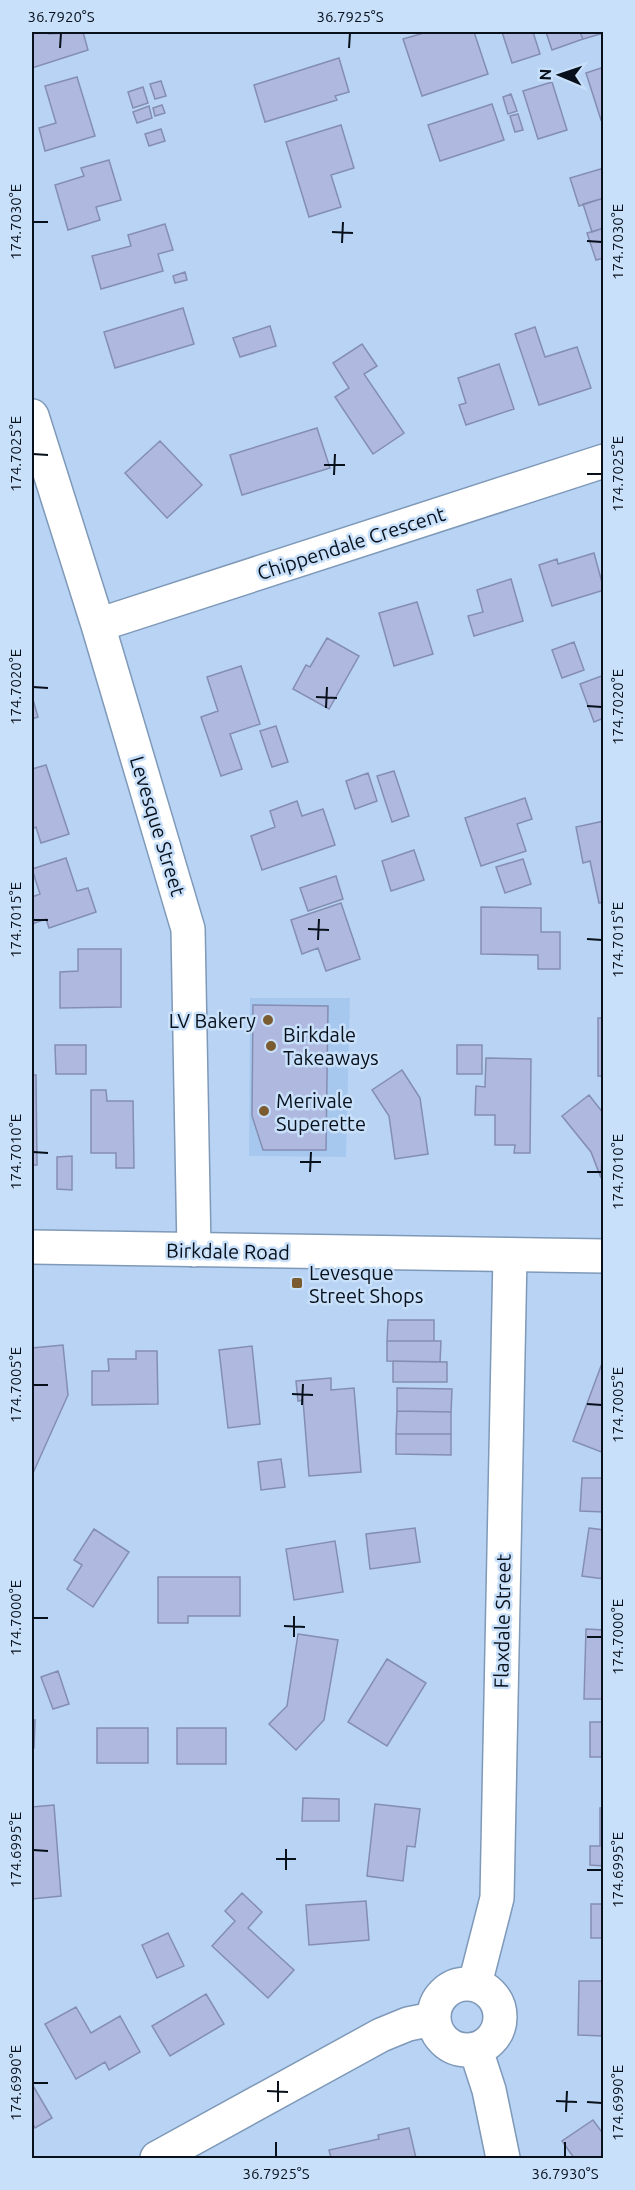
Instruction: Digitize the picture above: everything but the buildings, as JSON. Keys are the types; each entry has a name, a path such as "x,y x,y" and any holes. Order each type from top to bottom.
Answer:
{"street":[{"name":"Levesque Street","path":"32,416 98,625 188,929 194,1250"},
{"name":"Chippendale Crescent","path":"98,625 603,461"},
{"name":"Birkdale Road","path":"32,1247 603,1256"},
{"name":"Flaxdale Street","path":"475,1984 497,1898 510,1256"},
{"path":"475,1984 486,1989 495,1998 500,2016 496,2034 487,2044 476,2049 464,2050 443,2040 433,2019 434,2008 445,1991 454,1985 475,1984"},
{"path":"157,2158 381,2036 408,2024 433,2019"},
{"path":"476,2049 489,2090 503,2158"}],"shaded area":[{"path":"250,998 350,998 346,1157 249,1156"}],"place":[{"name":"LV Bakery","path":"268,1020"},
{"name":"Birkdale Takeaways","path":"271,1046"},
{"name":"Merivale Superette","path":"264,1111"},
{"name":"Levesque Street Shops","path":"297,1283"}]}
